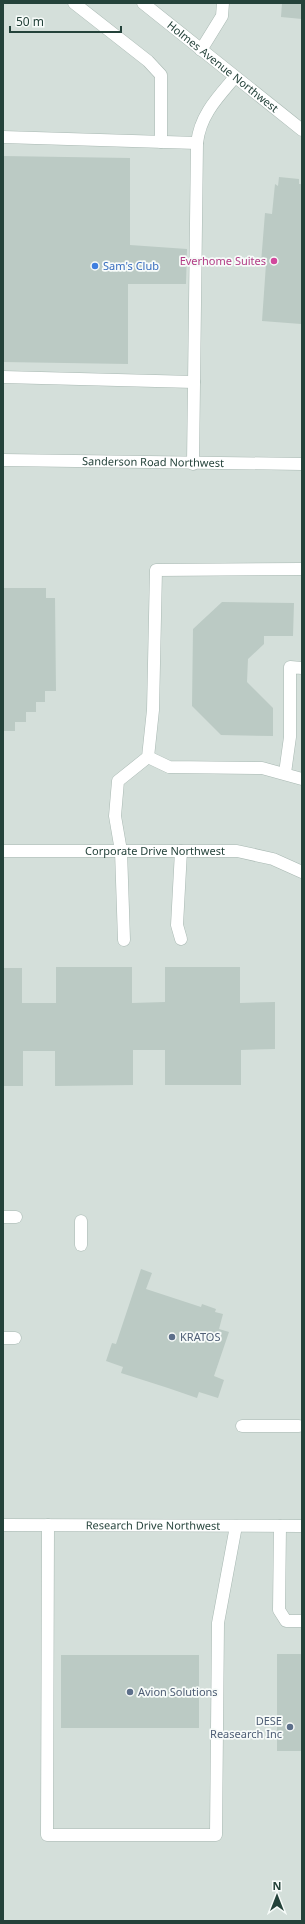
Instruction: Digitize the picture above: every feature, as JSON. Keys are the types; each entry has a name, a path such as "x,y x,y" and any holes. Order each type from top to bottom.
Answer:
{"street":[{"path":"74,3 148,61 161,75 161,142"},
{"name":"Holmes Avenue Northwest","path":"143,3 302,130"},
{"path":"201,50 222,16 223,3"},
{"path":"193,464 197,142 199,128 209,110 235,76"},
{"path":"3,137 197,142"},
{"path":"3,377 194,382"},
{"name":"Sanderson Road Northwest","path":"3,460 193,464 302,464"},
{"path":"124,940 121,851 115,816 118,781 148,757 154,710 156,570 302,569"},
{"path":"285,773 290,738 290,667 302,668"},
{"path":"148,757 169,767 262,768 285,773 302,779"},
{"name":"Corporate Drive Northwest","path":"3,851 237,851 273,859 302,872"},
{"path":"181,851 177,924 181,939"},
{"path":"3,1217 16,1217"},
{"path":"81,1221 81,1245"},
{"path":"3,1338 16,1338"},
{"path":"242,1426 299,1426"},
{"name":"Research Drive Northwest","path":"3,1525 302,1526"},
{"path":"48,1525 48,1835 216,1835 218,1623 236,1526"},
{"path":"280,1526 279,1610 286,1621 302,1621"}],"shaded area":[{"path":"3,3 302,3 302,1921 3,1921"}],"building":[{"path":"282,3 302,3 302,19 281,17"},
{"name":"Sam's Club","path":"3,156 130,158 130,245 187,249 186,284 128,284 128,364 3,362"},
{"path":"279,177 299,179 299,184 302,184 301,324 262,321 266,264 261,263 265,213 272,214 275,184 278,186"},
{"path":"3,588 46,588 46,598 55,598 56,691 45,691 45,702 36,702 36,712 26,712 26,722 15,722 15,731 3,731"},
{"path":"222,602 294,603 293,636 264,636 264,644 248,659 247,682 273,708 273,736 221,735 192,706 193,629"},
{"path":"56,967 132,967 132,1003 165,1002 165,967 240,967 240,1003 275,1002 275,1049 241,1050 241,1085 165,1085 165,1050 133,1050 133,1085 55,1086 55,1051 23,1051 23,1086 3,1086 3,968 22,968 22,1003 56,1003"},
{"name":"KRATOS","path":"141,1269 152,1273 146,1289 201,1307 202,1304 216,1309 215,1312 223,1314 219,1329 229,1332 214,1376 224,1380 218,1398 199,1392 197,1398 121,1373 123,1367 106,1361 112,1343 116,1344"},
{"name":"DESE Reasearch Inc","path":"277,1654 302,1654 302,1751 277,1751"},
{"name":"Avion Solutions","path":"61,1655 199,1655 199,1728 61,1728"}],"place":[{"name":"Everhome Suites","path":"274,261"},
{"name":"Sam's Club","path":"95,266"},
{"name":"KRATOS","path":"172,1337"},
{"name":"Avion Solutions","path":"130,1692"},
{"name":"DESE Reasearch Inc","path":"290,1727"}]}
